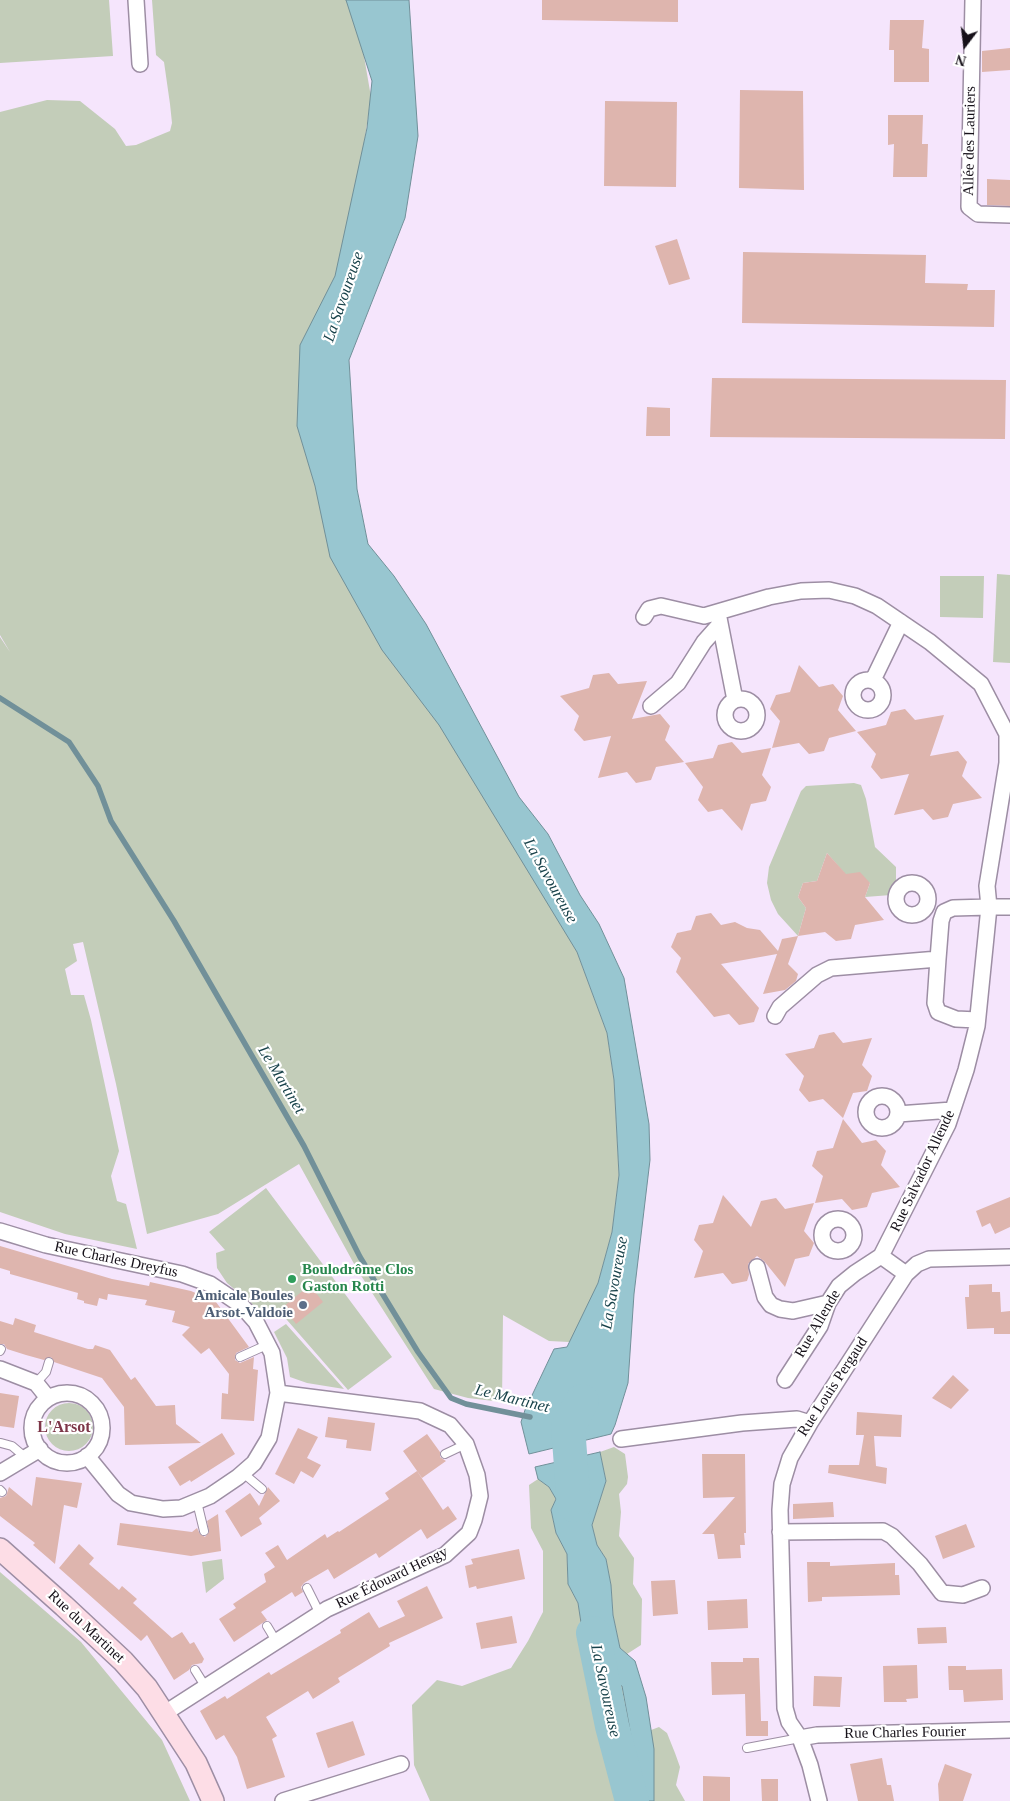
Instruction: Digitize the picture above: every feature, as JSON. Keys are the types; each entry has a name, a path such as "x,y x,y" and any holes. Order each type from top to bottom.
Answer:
{"main road":[{"name":"Rue du Martinet","path":"0,1549 123,1661 147,1688 196,1763 213,1801"}],"street":[{"path":"136,0 140,64"},
{"name":"Allée des Lauriers","path":"973,0 968,208 978,214 1010,215"},
{"name":"Rue Salvador Allende","path":"644,617 649,608 661,606 719,618 769,597 801,591 829,590 855,596 877,606 930,642 980,684 1007,734 1007,763 987,886 989,907 977,1020 966,1070 931,1161 875,1260"},
{"path":"719,618 735,700"},
{"path":"651,706 678,683 719,618"},
{"path":"873,680 901,622"},
{"path":"928,902 944,912"},
{"path":"977,1020 956,1019 938,1012 935,1003 940,921 944,912 953,908 1010,907"},
{"path":"775,1016 780,1007 818,975 831,968 938,959"},
{"path":"898,1114 952,1110"},
{"name":"Rue Charles Dreyfus","path":"0,1231 46,1245 182,1274 210,1284 241,1305 256,1322 269,1344 276,1364 278,1393 269,1438 258,1457 243,1473 210,1496 181,1508 163,1509 131,1503 118,1494 86,1456"},
{"path":"851,1245 875,1260 906,1274"},
{"name":"Rue Louis Pergaud","path":"819,1801 810,1765 800,1738 789,1722 785,1708 780,1532 782,1484 797,1444 906,1274 917,1264 929,1259 1010,1257"},
{"name":"Rue Allende","path":"785,1380 820,1326 828,1303 839,1286 875,1260"},
{"path":"757,1267 765,1296 771,1305 793,1311 828,1303"},
{"path":"0,1369 36,1383 48,1398"},
{"path":"59,1393 71,1393 87,1400 99,1413 102,1425 101,1437 95,1448 77,1461 56,1461 40,1449 33,1434 34,1416 39,1406 48,1398 59,1393"},
{"name":"Rue Édouard Hengy","path":"165,1713 204,1686 320,1614 445,1554 468,1533 474,1520 480,1496 477,1475 466,1444 450,1425 420,1411 278,1393"},
{"path":"621,1439 742,1423 797,1419 810,1423"},
{"path":"0,1473 40,1449"},
{"path":"780,1532 883,1531 892,1536 920,1564 942,1593 963,1595 982,1588"},
{"name":"Rue Charles Fourier","path":"800,1738 817,1735 1010,1730"},
{"path":"283,1801 401,1764"}],"lane":[{"path":"240,1357 269,1344"},
{"path":"36,1383 46,1372 49,1362"},
{"path":"1,1444 12,1446 25,1457"},
{"path":"445,1454 466,1444"},
{"path":"243,1473 262,1489"},
{"path":"197,1502 204,1531"},
{"path":"307,1588 320,1614"},
{"path":"267,1626 276,1641"},
{"path":"195,1670 204,1686"},
{"path":"747,1748 768,1746 800,1738"}],"shaded area":[{"path":"0,0 109,0 113,56 0,63"},
{"path":"152,0 351,0 355,4 371,97 316,467 577,952 607,1033 614,1080 619,1175 612,1232 598,1283 593,1328 569,1342 549,1341 503,1315 502,1402 468,1398 434,1389 358,1271 299,1164 218,1214 147,1234 116,1084 83,942 73,944 77,961 65,969 71,995 84,995 91,1020 119,1151 111,1176 117,1201 126,1204 137,1249 65,1234 0,1212 0,637 10,652 0,635 0,112 47,100 80,101 115,129 126,146 136,145 170,131 172,123 170,104 164,62 156,55"},
{"path":"997,574 1010,575 1010,663 993,662"},
{"path":"940,576 984,576 983,618 940,617"},
{"path":"854,783 861,785 866,799 875,847 896,867 896,882 891,895 865,897 870,883 846,875 827,853 817,881 803,883 798,897 806,908 798,936 778,914 771,900 767,883 769,867 801,791 806,786"},
{"name":"Boulodrôme Clos Gaston Rotti","path":"266,1188 392,1357 348,1390 280,1312 270,1319 227,1283 217,1268 216,1253 225,1250 209,1232"},
{"path":"286,1324 344,1389 307,1383 290,1377 287,1358 274,1332"},
{"path":"64,1403 74,1403 83,1407 89,1413 93,1427 89,1441 83,1447 74,1451 64,1451 55,1447 49,1441 45,1432 45,1422 49,1413 55,1407"},
{"path":"614,1447 625,1454 628,1477 627,1484 619,1494 621,1512 619,1536 634,1558 633,1584 642,1599 641,1645 627,1654 620,1648 613,1615 611,1585 606,1559 597,1545 592,1525 606,1481 600,1452"},
{"path":"538,1479 549,1487 556,1499 551,1510 556,1533 567,1554 568,1584 578,1603 584,1635 622,1686 635,1758 619,1796 620,1801 430,1801 414,1765 412,1705 437,1680 462,1686 511,1668 528,1641 543,1612 543,1551 531,1528 529,1485"},
{"path":"222,1559 224,1579 206,1593 202,1562"},
{"path":"0,1572 81,1642 162,1740 190,1801 0,1801"},
{"path":"659,1727 667,1733 680,1767 676,1785 685,1801 654,1801 651,1730"}],"water":[{"path":"346,0 409,0 418,136 405,218 349,360 357,489 368,544 394,576 426,624 519,797 548,834 580,895 599,924 624,978 649,1124 650,1160 634,1294 628,1383 615,1425 611,1434 529,1454 521,1422 525,1410 554,1349 567,1347 598,1283 612,1232 619,1175 614,1080 607,1033 577,952 439,725 382,650 330,557 315,486 297,426 300,345 335,276 367,128 372,81"},
{"path":"600,1452 606,1481 592,1525 597,1545 606,1559 611,1585 613,1615 620,1648 635,1661 646,1697 654,1749 654,1801 620,1801 619,1796 635,1758 622,1686 589,1675 578,1603 568,1584 567,1554 556,1533 551,1510 556,1499 549,1487 538,1479 535,1467"}],"building":[{"path":"542,0 678,0 678,22 542,20"},
{"path":"890,20 924,20 922,48 929,49 929,82 894,82 894,50 889,50"},
{"path":"1010,48 1010,70 982,72 982,51"},
{"path":"740,90 803,91 804,190 739,188"},
{"path":"605,101 677,102 676,187 604,186"},
{"path":"888,115 923,115 922,144 928,144 927,177 893,177 894,144 888,145"},
{"path":"987,179 1010,180 1010,206 987,205"},
{"path":"677,239 690,279 669,285 655,246"},
{"path":"743,252 926,255 925,283 968,284 967,290 995,290 994,327 742,323"},
{"path":"712,378 1006,380 1005,439 710,437"},
{"path":"647,407 670,408 670,436 646,436"},
{"path":"799,665 819,687 833,684 843,696 838,710 856,731 829,738 824,751 809,754 799,743 772,748 780,721 770,709 776,695 790,692"},
{"path":"609,673 618,684 647,681 632,719 660,714 670,726 665,740 684,762 656,767 651,780 636,783 627,772 598,778 611,736 584,741 574,730 579,716 560,696 589,688 593,675"},
{"path":"905,709 915,720 944,715 930,756 958,751 967,762 962,776 982,798 953,804 948,817 933,820 923,809 894,815 909,774 881,779 871,767 876,754 857,732 886,725 891,712"},
{"path":"732,742 742,753 771,748 762,775 771,787 766,801 751,804 742,831 722,809 708,812 698,800 703,787 685,763 713,758 718,745"},
{"path":"827,853 846,874 860,872 870,883 865,897 884,920 855,925 851,939 836,941 825,932 798,936 806,908 798,897 803,883 817,881"},
{"path":"711,913 721,925 735,922 747,928 760,930 778,951 782,939 798,936 788,964 798,974 796,981 785,990 763,994 777,954 721,964 759,1008 754,1022 739,1025 729,1014 714,1017 676,972 681,958 671,947 677,933 691,930 696,916"},
{"path":"834,1032 843,1043 872,1038 862,1065 872,1076 867,1091 853,1093 843,1118 823,1099 809,1102 799,1090 804,1076 785,1054 814,1048 819,1035"},
{"path":"843,1119 862,1143 876,1140 886,1151 881,1165 900,1187 872,1193 867,1207 852,1210 842,1199 815,1203 823,1176 812,1166 817,1151 833,1148"},
{"path":"723,1195 751,1227 761,1201 776,1198 785,1209 814,1203 804,1231 814,1243 809,1256 795,1259 785,1287 764,1261 757,1256 748,1264 749,1275 747,1281 732,1284 723,1273 694,1278 703,1251 694,1240 699,1225 713,1223"},
{"path":"1010,1197 1010,1227 995,1234 990,1223 982,1227 976,1211"},
{"path":"0,1246 112,1279 149,1286 150,1282 191,1291 216,1302 249,1347 236,1353 235,1360 240,1363 254,1357 253,1369 258,1370 254,1421 221,1419 222,1393 228,1394 229,1374 209,1348 201,1354 182,1335 190,1327 172,1322 175,1311 145,1305 147,1300 108,1294 107,1300 99,1298 97,1306 84,1303 84,1301 77,1299 78,1293 10,1274 10,1271 0,1268"},
{"path":"992,1284 992,1292 1000,1292 1001,1312 1010,1311 1010,1334 994,1334 994,1328 967,1329 965,1297 969,1297 969,1285"},
{"name":"Amicale Boules Arsot-Valdoie","path":"310,1285 323,1302 296,1324 283,1307"},
{"path":"15,1318 36,1325 34,1332 88,1349 93,1349 95,1345 110,1350 131,1380 135,1377 156,1406 175,1405 176,1424 201,1443 125,1445 124,1407 102,1378 54,1362 51,1357 44,1360 7,1349 4,1344 0,1344 0,1321 13,1325"},
{"path":"953,1375 969,1390 951,1409 932,1398"},
{"path":"0,1393 19,1396 14,1428 0,1426"},
{"path":"857,1412 902,1415 901,1437 874,1436 876,1466 887,1468 886,1484 828,1473 829,1465 859,1465 864,1435 856,1435"},
{"path":"328,1417 375,1423 371,1451 346,1448 347,1440 325,1437"},
{"path":"298,1428 318,1437 307,1458 321,1465 313,1478 301,1471 294,1484 275,1474"},
{"path":"222,1433 235,1454 191,1482 190,1480 180,1486 168,1467"},
{"path":"427,1434 440,1452 440,1457 446,1461 422,1478 403,1451"},
{"path":"702,1454 745,1454 746,1533 744,1533 745,1545 740,1545 741,1558 718,1559 714,1534 702,1534 735,1497 703,1498"},
{"path":"417,1471 443,1510 448,1506 457,1519 427,1539 421,1529 379,1558 376,1553 334,1579 328,1569 304,1583 301,1587 303,1592 295,1597 292,1592 261,1612 267,1620 234,1642 219,1619 236,1608 233,1604 266,1582 264,1574 275,1567 265,1553 278,1545 287,1560 325,1534 327,1538 339,1532 389,1499 385,1493"},
{"path":"36,1477 82,1483 77,1508 64,1505 55,1564 33,1545 35,1543 0,1516 0,1498 6,1496 9,1487 32,1506"},
{"path":"268,1487 280,1501 259,1518 262,1524 241,1537 225,1511 250,1493 259,1506"},
{"path":"833,1502 834,1517 793,1519 793,1504"},
{"path":"218,1514 221,1551 191,1556 117,1545 120,1523 192,1532 197,1528 200,1534 205,1537 209,1532 207,1521"},
{"path":"966,1524 975,1547 943,1559 935,1536"},
{"path":"79,1544 94,1558 89,1564 119,1590 122,1586 137,1599 133,1603 172,1638 182,1632 190,1644 194,1642 204,1659 202,1663 192,1665 189,1670 174,1680 147,1635 141,1641 59,1568"},
{"path":"519,1549 525,1579 477,1589 476,1586 469,1588 465,1566 473,1564 471,1559"},
{"path":"807,1562 830,1562 830,1566 895,1563 895,1575 899,1575 900,1595 822,1597 822,1601 808,1602"},
{"path":"675,1580 678,1614 653,1616 651,1581"},
{"path":"427,1586 443,1618 389,1643 390,1646 338,1678 340,1682 313,1699 308,1691 266,1717 277,1736 272,1739 285,1777 247,1789 237,1757 224,1735 216,1740 200,1711 225,1696 227,1699 269,1672 271,1675 341,1633 340,1630 369,1612 379,1628 405,1616 397,1601"},
{"path":"747,1599 748,1628 708,1630 707,1601"},
{"path":"512,1616 517,1643 481,1649 476,1623"},
{"path":"946,1627 947,1643 918,1644 917,1628"},
{"path":"743,1658 759,1658 761,1721 768,1721 768,1736 746,1736 745,1694 712,1695 711,1662 743,1662"},
{"path":"917,1665 918,1698 906,1699 907,1702 884,1702 883,1666"},
{"path":"948,1666 966,1666 966,1670 1002,1669 1003,1700 964,1702 963,1690 949,1690"},
{"path":"814,1676 842,1677 840,1707 813,1706"},
{"path":"353,1721 365,1755 328,1768 316,1733"},
{"path":"882,1758 887,1785 891,1785 894,1801 858,1801 850,1764"},
{"path":"945,1764 972,1774 963,1801 939,1801 938,1784"},
{"path":"703,1776 730,1777 730,1801 703,1801"},
{"path":"761,1779 778,1779 778,1801 762,1801"}],"waterway":[{"name":"Le Martinet","path":"0,698 69,742 98,786 111,821 174,921 304,1146 360,1257 418,1352 451,1398 466,1404 530,1417"},
{"name":"La Savoureuse","path":"574,1505 568,1427 582,1401"},
{"name":"La Savoureuse","path":"593,1633 612,1726 632,1801"}],"place":[{"name":"Boulodrôme Clos Gaston Rotti","path":"292,1279"},
{"name":"Amicale Boules Arsot-Valdoie","path":"303,1305"}],"district":[{"name":"L'Arsot","path":"64,1428"}]}
